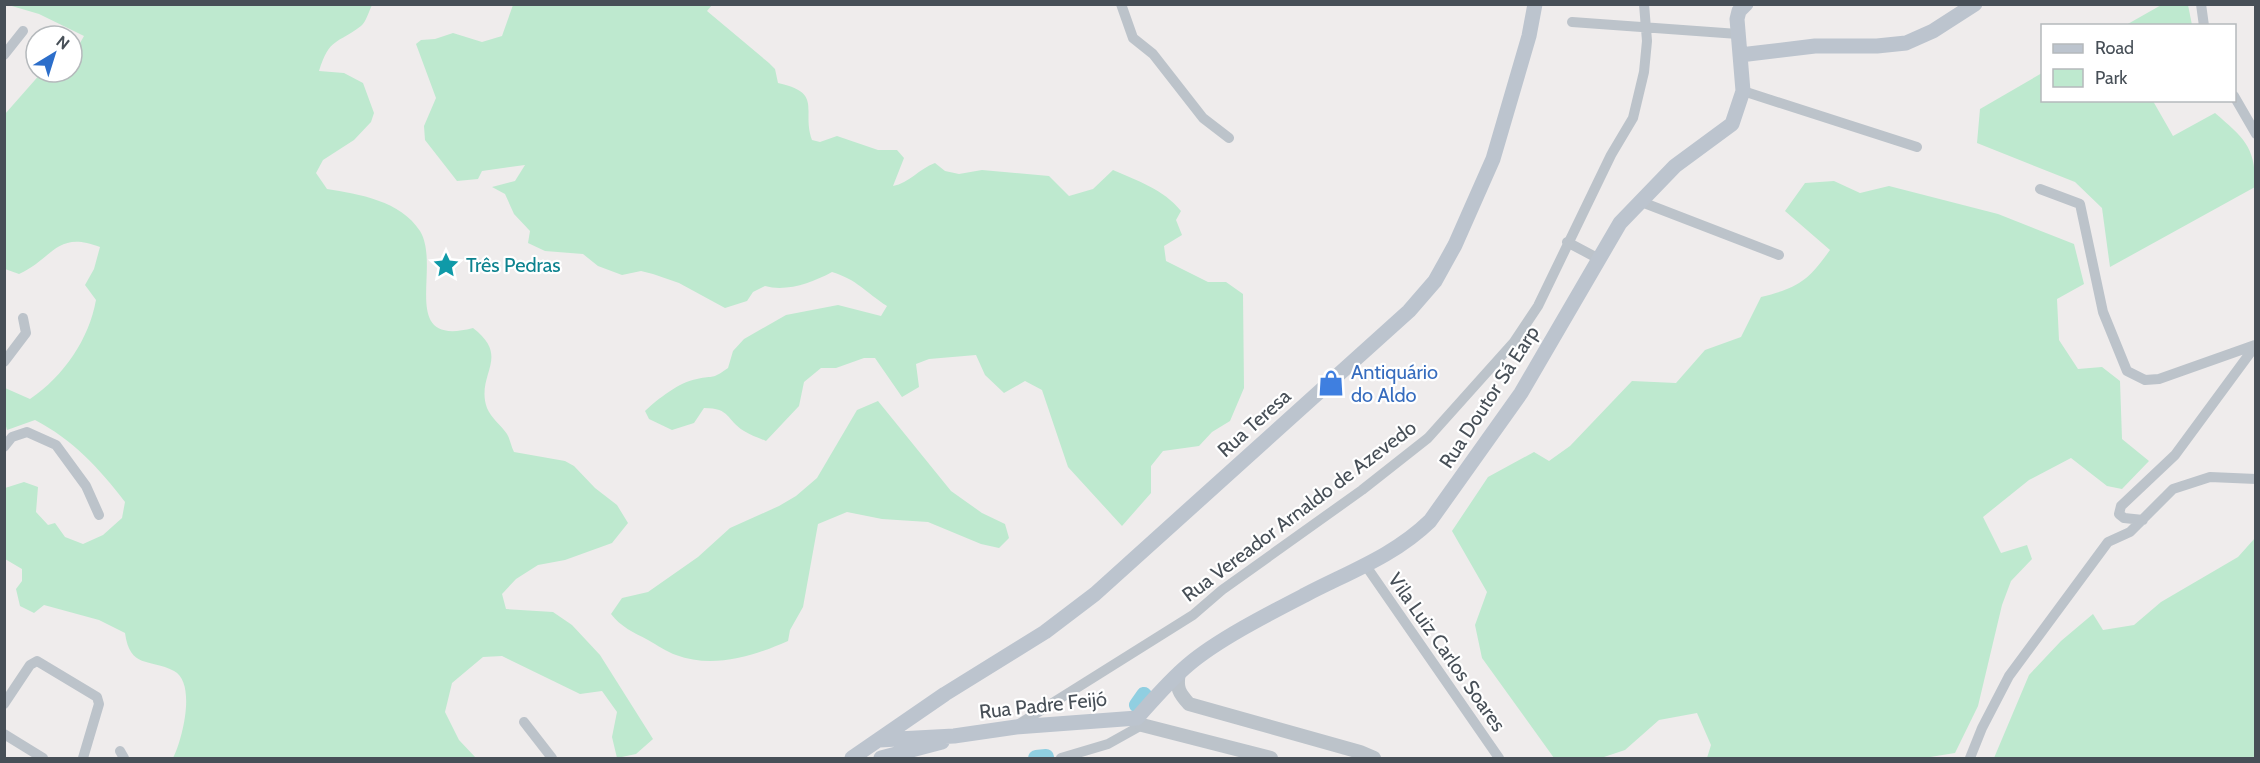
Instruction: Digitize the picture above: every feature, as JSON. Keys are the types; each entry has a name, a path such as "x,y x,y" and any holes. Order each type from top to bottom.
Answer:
{"main road":[{"name":"Rua Teresa","path":"861,756 879,740 945,694 1045,632 1095,594 1409,311 1435,281 1455,245 1492,159 1529,36 1535,4"},
{"path":"1740,55 1815,45 1877,46 1906,43 1933,31 1975,4"},
{"name":"Rua Doutor Sá Earp","path":"1139,722 1159,694 1179,673 1232,636 1304,595 1366,566 1413,537 1430,521 1521,393 1620,223 1675,166 1732,124 1743,91 1740,55 1731,33 1738,14 1746,5"},
{"name":"Rua Padre Feijó","path":"879,740 954,736 1016,727 1139,722"},
{"name":"Rua Padre Feijó","path":"881,759 932,745 954,736"}],"street":[{"path":"1121,4 1133,38 1153,54 1203,118 1229,138"},
{"name":"Rua Vereador Arnaldo de Azevedo","path":"1016,727 1193,615 1222,590 1299,538 1428,438 1526,328 1567,242 1633,118 1644,72 1646,27 1644,4"},
{"path":"2201,4 2204,24"},
{"path":"1572,22 1731,33"},
{"path":"4,55 23,31"},
{"path":"1743,91 1917,147"},
{"path":"2236,98 2256,134"},
{"path":"2040,189 2080,204 2103,312 2127,371 2145,380 2159,379 2255,345"},
{"path":"1639,201 1779,255"},
{"path":"1567,242 1599,259"},
{"path":"4,362 26,333 23,318"},
{"path":"2143,520 2124,518 2119,514 2121,506 2138,494 2175,455 2255,345"},
{"path":"4,447 12,437 27,432 56,445 86,486 99,515"},
{"path":"1970,759 1982,728 2009,676 2108,542 2130,532 2173,489 2195,480 2223,476 2256,479"},
{"name":"Vila Luiz Carlos Soares","path":"1366,566 1499,759"},
{"path":"4,704 30,665 37,661 96,697 99,704 83,759"},
{"path":"1179,673 1177,686 1180,694 1189,704"},
{"path":"1159,694 1360,752 1374,759"},
{"path":"524,722 552,759"},
{"path":"1061,759 1108,744 1139,722 1271,759"},
{"path":"4,734 43,758"}],"green space":[{"path":"5,4 372,5 361,26 331,47 319,71 344,73 363,83 374,113 371,122 354,140 323,160 316,173 327,189 352,193 378,201 402,212 412,221 420,231 425,246 426,300 429,316 436,326 450,331 473,328 490,348 490,366 485,385 487,408 507,434 514,452 565,461 574,466 595,488 617,505 628,523 612,543 565,560 538,565 516,579 502,594 506,609 553,612 572,625 600,655 653,739 636,754 617,758 612,737 617,712 602,691 580,694 502,656 483,657 452,683 445,712 459,740 476,758 173,758 186,713 185,687 181,677 165,667 142,661 136,657 131,652 125,633 99,620 44,605 34,613 20,606 16,589 22,581 22,569 5,559 5,488 24,482 38,487 36,512 48,525 55,523 65,537 83,544 103,535 122,518 125,502 106,478 61,436 35,420 7,430 5,423 5,388 30,399 54,379 73,356 88,329 96,300 85,285 94,269 100,247 74,242 64,244 19,274 5,269 5,114 31,84 84,84 84,24 59,24 39,14"},
{"path":"2163,4 2188,5 2192,24 2128,24"},
{"path":"513,5 712,5 707,11 775,69 778,83 792,87 806,98 812,140 820,142 837,136 878,150 897,150 904,158 893,186 935,163 945,171 959,174 982,170 1049,176 1069,196 1093,189 1113,170 1158,191 1181,211 1176,220 1182,235 1164,246 1166,261 1208,282 1226,282 1243,294 1244,388 1230,421 1212,432 1199,446 1163,451 1151,466 1151,493 1122,526 1068,467 1042,390 1025,381 1004,393 985,375 976,355 929,359 916,364 919,387 902,397 875,358 864,358 836,368 821,368 804,382 799,406 766,441 738,427 724,412 719,410 704,408 694,423 672,430 649,419 645,411 662,396 690,381 723,372 728,368 733,351 744,339 786,315 838,305 881,316 887,306 855,283 832,272 816,280 790,287 765,286 753,292 747,301 725,308 679,283 653,274 641,271 622,275 598,266 583,254 545,251 528,243 530,231 514,214 505,194 492,187 515,181 525,165 482,171 478,179 457,181 425,140 424,126 436,98 416,44 421,40 435,39 453,33 482,42 502,36"},
{"path":"2041,74 2041,102 2154,102 2173,136 2215,113 2234,129 2246,144 2253,162 2255,187 2110,267 2102,208 2075,182 1977,143 1980,109"},
{"path":"1834,181 1860,193 1889,186 1998,214 2074,244 2084,284 2057,299 2059,340 2078,369 2102,367 2120,381 2122,439 2149,461 2122,489 2107,486 2071,458 2029,480 1983,517 2001,553 2027,545 2032,559 2011,581 2002,605 1978,706 1955,753 1924,758 1707,758 1711,745 1697,713 1659,720 1625,750 1601,758 1554,758 1482,658 1475,625 1487,592 1452,531 1488,477 1534,452 1549,461 1570,446 1632,381 1676,383 1705,350 1741,337 1761,297 1793,286 1808,276 1830,250 1785,211 1805,183"},
{"path":"878,401 951,491 982,513 1005,524 1009,538 999,548 981,544 928,522 882,519 847,512 818,524 803,607 790,630 788,641 733,659 704,661 676,655 628,629 611,614 622,598 648,592 698,557 730,528 796,496 817,478 857,410"},
{"path":"2255,538 2255,758 1994,758 2029,675 2061,641 2093,614 2103,630 2134,625 2161,602 2238,557"}],"waterway":[{"path":"1137,705 1144,695"},
{"path":"1036,758 1046,757"}],"place":[{"name":"Três Pedras","path":"446,265"},
{"name":"Antiquário do Aldo","path":"1331,383"}]}
